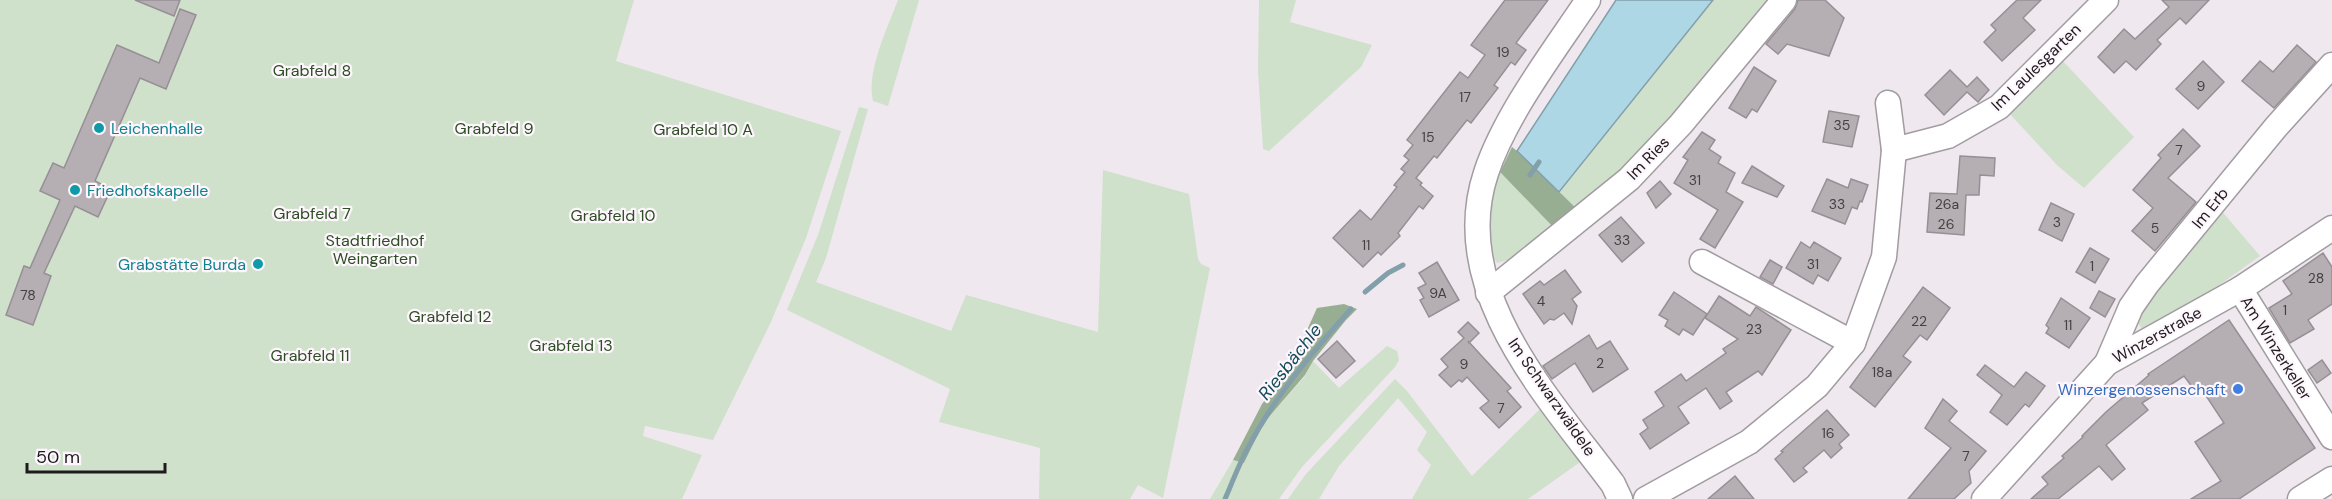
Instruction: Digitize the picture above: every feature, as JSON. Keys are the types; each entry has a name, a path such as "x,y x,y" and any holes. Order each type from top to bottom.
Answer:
{"street":[{"name":"Im Schwarzwäldele","path":"1588,0 1511,117 1485,173 1476,220 1478,255 1488,292 1503,325 1535,379 1613,484 1620,499"},
{"name":"Im Ries","path":"1488,292 1629,179 1681,123 1784,0"},
{"name":"Im Laulesgarten","path":"1894,150 1948,136 1999,107 2106,0"},
{"name":"Im Erb","path":"2107,363 2131,307 2147,285 2276,127 2332,65"},
{"path":"1646,499 1749,442 1818,386 1853,343 1884,257 1894,150 1888,103"},
{"name":"Winzerstraße","path":"1984,499 2107,363 2240,289 2332,228"},
{"path":"1702,262 1853,343"},
{"name":"Am Winzerkeller","path":"2240,289 2332,437"},
{"path":"2300,499 2332,479"}],"green space":[{"name":"Stadtfriedhof Weingarten","path":"0,0 634,0 616,61 841,131 806,238 771,322 713,440 645,426 643,436 702,455 682,499 0,499"},
{"path":"898,0 919,0 888,106 873,101 873,76 879,49"},
{"path":"1259,0 1296,0 1290,22 1372,45 1361,67 1269,151 1263,149 1258,71"},
{"path":"1713,0 1771,0 1670,124 1579,211 1559,192"},
{"path":"2061,59 2134,137 2084,188 2058,166 2007,111"},
{"path":"859,107 868,109 826,258 816,282 951,331 966,295 1098,332 1103,170 1189,194 1198,259 1201,264 1210,268 1163,498 1138,485 1130,499 1039,499 1040,448 939,422 950,389 787,310 818,235"},
{"path":"1512,147 1579,211 1555,229 1500,172"},
{"path":"1500,172 1555,229 1515,258 1497,263 1490,252 1488,236 1490,193"},
{"path":"2219,208 2260,256 2159,328 2144,331 2135,320 2137,308"},
{"path":"1344,304 1357,309 1263,424 1244,463 1233,460 1262,404 1293,361 1317,308"},
{"path":"1387,346 1397,351 1399,360 1395,367 1302,467 1279,499 1210,499 1233,460 1244,463 1263,424 1305,376 1313,361 1339,388"},
{"path":"1395,379 1407,391 1472,476 1540,409 1583,460 1528,499 1412,499 1431,465 1417,450 1427,432 1398,398 1339,466 1319,499 1288,499 1306,474"}],"water":[{"path":"1616,0 1713,0 1559,192 1517,151"}],"building":[{"path":"135,0 180,0 174,16"},
{"path":"1505,0 1548,0 1516,43 1526,50 1515,65 1511,62 1494,85 1498,88 1471,123 1467,120 1437,158 1434,156 1416,178 1422,183 1420,185 1433,196 1423,209 1419,206 1398,233 1400,236 1381,255 1378,252 1363,267 1333,238 1360,210 1371,220 1397,187 1394,185 1405,172 1401,169 1409,160 1404,156 1413,145 1407,140 1460,72 1468,78 1485,55 1471,45"},
{"path":"1798,0 1825,0 1844,18 1829,56 1787,44 1778,54 1766,44 1795,9"},
{"path":"2017,0 2041,0 2023,18 2035,30 2002,61 1984,42 1996,30 1991,25"},
{"path":"2162,0 2209,0 2186,24 2180,18 2157,40 2161,44 2136,70 2126,61 2114,73 2098,57 2124,29 2135,39 2169,7"},
{"path":"180,9 196,15 166,89 140,78 95,181 111,189 98,217 75,206 44,273 51,276 33,325 6,315 24,266 30,268 60,200 40,191 53,163 64,168 117,45 159,63"},
{"path":"2297,45 2316,62 2274,108 2242,81 2260,61 2273,72"},
{"path":"2203,61 2224,82 2198,109 2176,89"},
{"path":"1754,67 1776,81 1757,112 1752,109 1746,118 1729,108"},
{"path":"1950,70 1967,87 1977,77 1989,90 1978,102 1967,92 1944,115 1925,95"},
{"path":"1829,111 1859,116 1852,147 1823,142"},
{"path":"2183,129 2200,146 2168,178 2196,202 2155,251 2132,231 2153,208 2133,190 2161,158 2158,155"},
{"path":"1702,132 1715,140 1709,149 1721,157 1718,163 1735,173 1726,192 1743,202 1715,248 1700,239 1718,210 1674,183 1688,160 1683,157"},
{"path":"1960,156 1995,158 1994,176 1980,175 1979,195 1966,195 1964,235 1927,232 1930,193 1957,194"},
{"path":"1752,166 1784,186 1777,197 1742,183"},
{"path":"1827,179 1848,188 1851,179 1868,185 1862,202 1860,201 1857,209 1852,207 1845,224 1812,211"},
{"path":"1660,181 1671,194 1656,208 1647,193"},
{"path":"2051,203 2074,214 2062,241 2039,230"},
{"path":"1621,217 1644,243 1622,262 1599,235"},
{"path":"1801,242 1810,248 1814,242 1841,258 1828,281 1818,275 1813,284 1786,268"},
{"path":"2090,248 2109,259 2095,283 2076,272"},
{"path":"2323,253 2332,267 2332,304 2308,320 2314,329 2290,343 2269,308 2292,294 2283,281"},
{"path":"1770,260 1782,267 1773,284 1760,277"},
{"path":"1437,262 1459,300 1429,317 1420,300 1424,298 1418,288 1426,284 1419,273"},
{"path":"1565,270 1581,292 1572,299 1577,306 1572,324 1564,313 1544,324 1523,294 1540,281 1544,285"},
{"path":"1923,287 1950,308 1927,340 1920,335 1903,356 1911,362 1875,407 1850,387"},
{"path":"2099,291 2115,299 2105,317 2090,308"},
{"path":"1674,292 1707,314 1693,335 1683,329 1679,335 1665,326 1668,320 1659,315"},
{"path":"1719,296 1750,316 1756,307 1791,330 1762,375 1758,371 1726,392 1732,401 1720,409 1706,388 1678,407 1689,423 1650,449 1640,434 1648,428 1643,420 1664,406 1655,392 1681,374 1686,381 1726,353 1723,349 1738,339 1705,318"},
{"path":"2061,298 2090,318 2069,348 2046,333 2049,328 2046,325"},
{"path":"2229,320 2315,448 2239,499 2191,499 2221,481 2195,442 2224,423 2199,385 2193,388 2184,376 2142,403 2148,410 2106,445 2125,469 2112,480 2099,466 2058,499 2031,499 2048,484 2042,477 2064,458 2062,456 2106,412 2148,374"},
{"path":"1468,322 1479,333 1469,343 1511,388 1507,391 1521,407 1499,428 1480,408 1489,401 1467,377 1451,387 1439,375 1448,367 1441,359 1464,338 1458,332"},
{"path":"1589,335 1597,349 1610,341 1628,369 1593,392 1575,363 1552,379 1543,366"},
{"path":"1337,341 1355,361 1336,378 1318,359"},
{"path":"2322,360 2331,373 2317,383 2308,370"},
{"path":"1985,365 2014,387 2026,372 2045,386 2029,407 2025,404 2007,425 1990,412 2002,395 1977,375"},
{"path":"1943,399 1957,411 1949,421 1986,451 1969,471 1971,483 1954,499 1908,499 1951,448 1925,428"},
{"path":"1827,410 1849,435 1839,444 1842,448 1831,458 1824,450 1803,468 1807,472 1794,482 1775,459"},
{"path":"1735,476 1754,499 1708,499"}],"waterway":[{"name":"Riesbächle","path":"1530,175 1539,162"},
{"name":"Riesbächle","path":"1365,292 1388,273 1403,265"},
{"name":"Riesbächle","path":"1225,499 1246,451 1260,426 1310,357 1351,309"}],"place":[{"name":"Leichenhalle","path":"99,128"},
{"name":"Friedhofskapelle","path":"75,190"},
{"name":"Grabstätte Burda","path":"258,264"},
{"name":"Winzergenossenschaft","path":"2238,389"}],"park label":[{"name":"Grabfeld 8","path":"312,70"},
{"name":"Grabfeld 9","path":"494,128"},
{"name":"Grabfeld 10 A","path":"703,129"},
{"name":"Grabfeld 7","path":"312,213"},
{"name":"Grabfeld 10","path":"613,215"},
{"name":"Grabfeld 12","path":"450,316"},
{"name":"Grabfeld 13","path":"571,345"},
{"name":"Grabfeld 11","path":"310,355"}]}
